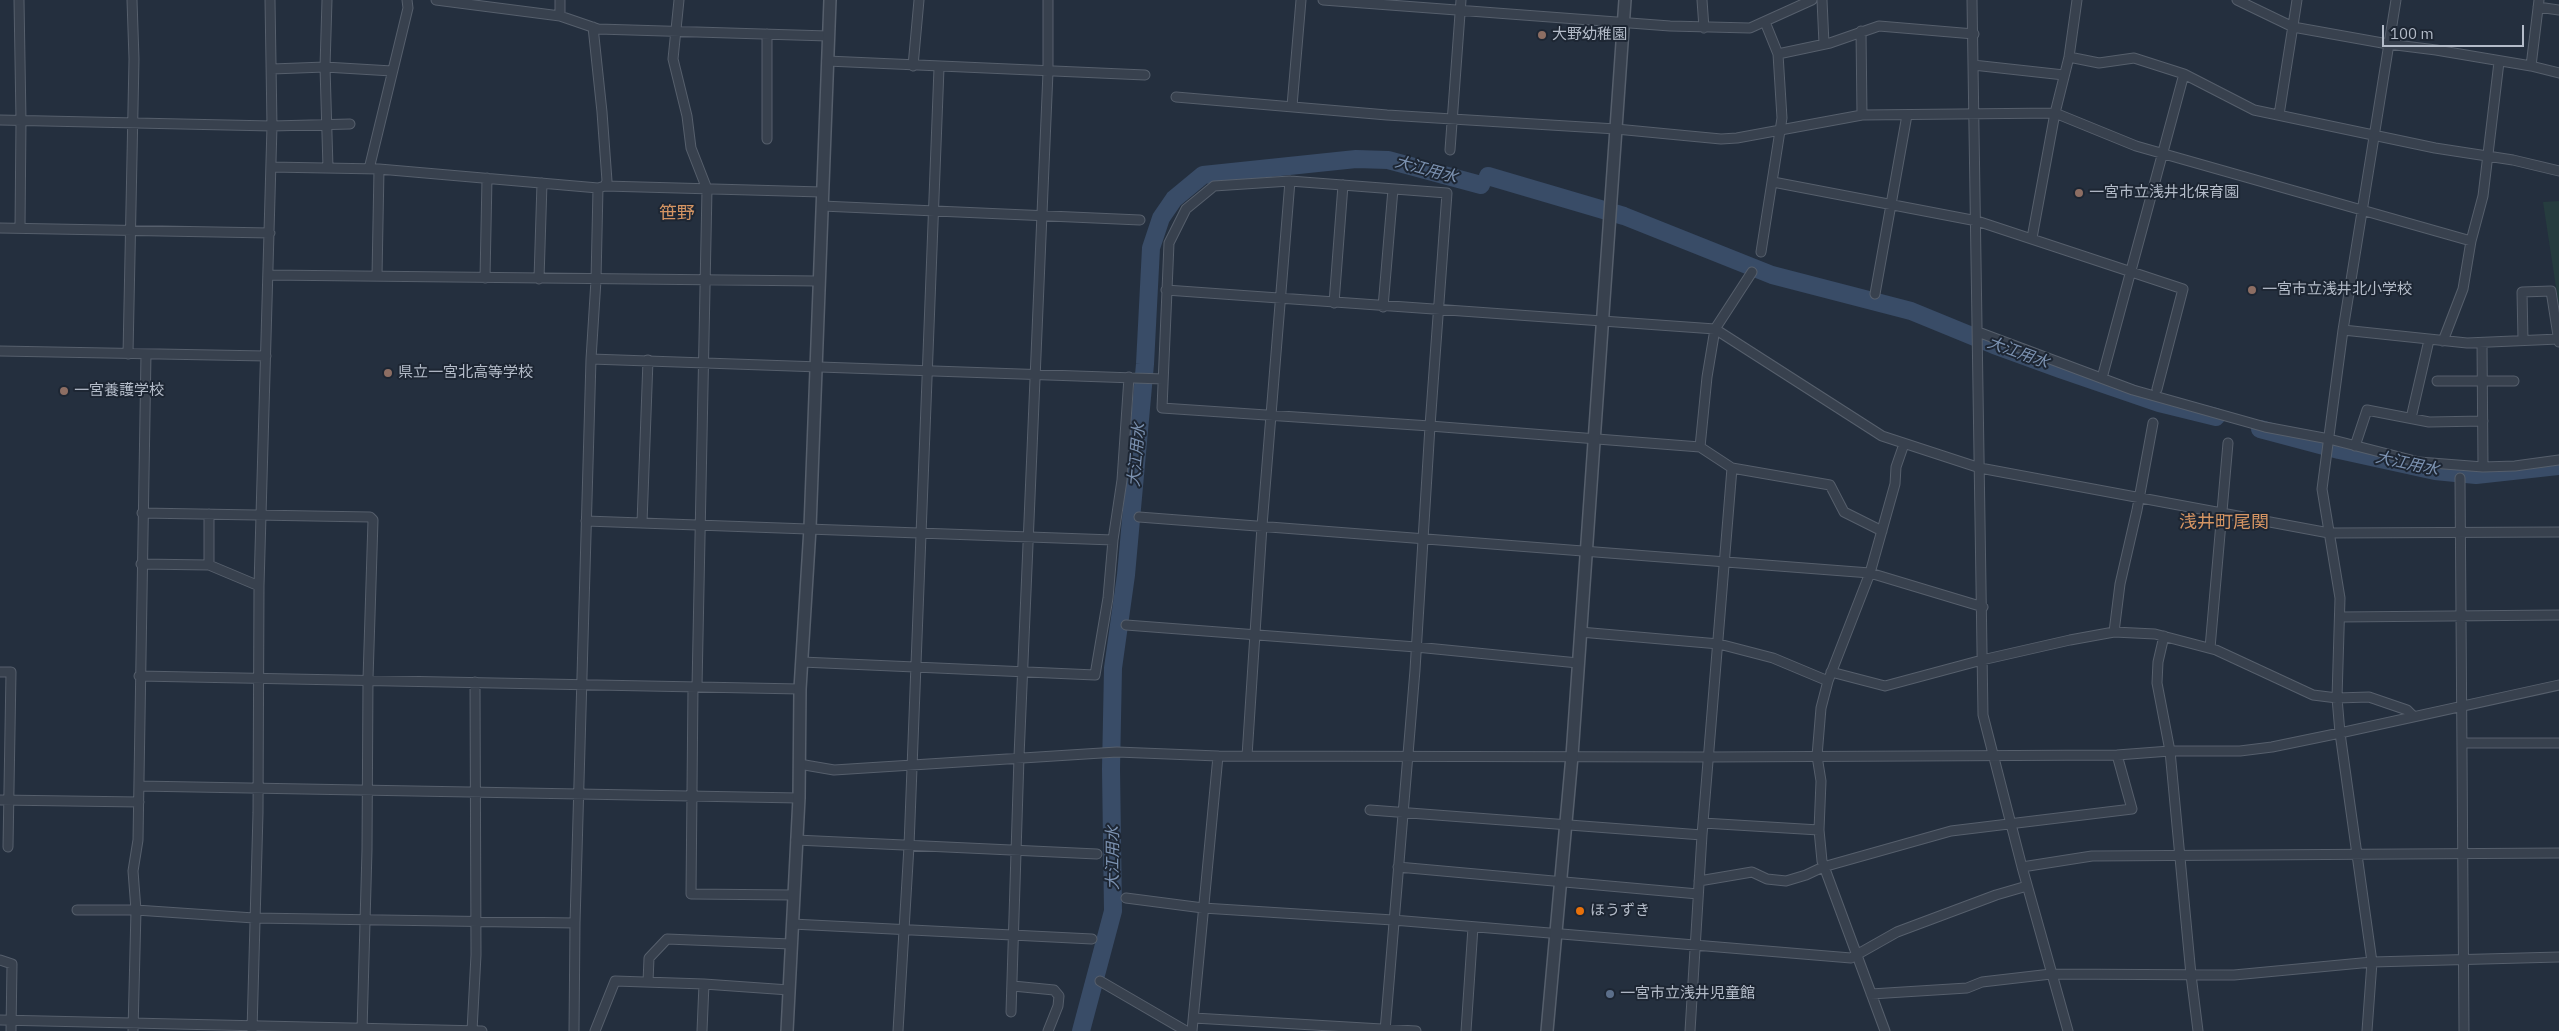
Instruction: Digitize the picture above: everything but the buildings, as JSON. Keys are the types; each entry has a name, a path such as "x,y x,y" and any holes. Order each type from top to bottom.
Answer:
{"street":[{"path":"19,0 22,120 20,228"},
{"path":"128,354 134,123 132,0"},
{"path":"252,1028 258,788 259,586 272,167 270,0"},
{"path":"326,0 325,67 328,168"},
{"path":"369,169 408,8 406,0"},
{"path":"436,0 560,16 593,27 677,33 828,36"},
{"path":"560,0 560,16"},
{"path":"679,0 674,59 687,116 691,148 707,189 691,894 793,895"},
{"path":"787,1031 799,798 800,689 810,528 830,0"},
{"path":"914,66 919,0"},
{"path":"1011,1012 1015,934 1019,757 1030,536 1048,72 1048,0"},
{"path":"1292,106 1301,0"},
{"path":"1323,0 1461,4 1704,28 1750,28 1812,0"},
{"path":"1546,1031 1572,756 1625,0"},
{"path":"1702,0 1704,28"},
{"path":"1822,0 1824,44"},
{"path":"1972,0 1984,715 1992,754 2027,886 2068,1031"},
{"path":"2032,238 2055,113 2069,57 2077,0"},
{"path":"2237,0 2293,27 2531,66 2559,73"},
{"path":"2279,116 2297,0"},
{"path":"2367,1031 2372,962 2340,733 2337,698 2340,598 2322,489 2343,330 2376,136 2388,44 2396,0"},
{"path":"1450,150 1454,118 1461,4"},
{"path":"2531,66 2539,4 2559,10"},
{"path":"1760,252 1780,131 1782,88 1778,54 1766,22"},
{"path":"1778,54 1824,44 1879,26 1974,34"},
{"path":"574,1031 574,923 590,358 602,187 607,181 593,27"},
{"path":"1862,31 1862,115"},
{"path":"766,34 767,139"},
{"path":"2069,57 2099,63 2134,58 2184,74 2254,110 2376,136 2559,170"},
{"path":"827,61 939,68 1145,75"},
{"path":"2443,341 2463,289 2471,241 2484,196 2498,62"},
{"path":"1973,65 2064,75"},
{"path":"272,69 325,67 392,72"},
{"path":"898,1031 909,846 939,68"},
{"path":"2102,378 2184,74"},
{"path":"1176,97 1616,129 1721,139 1780,131 1862,115 2055,113 2106,136 2163,154 2471,241"},
{"path":"1875,294 1907,115"},
{"path":"0,120 272,126 350,124"},
{"path":"272,167 379,169 602,187 822,192"},
{"path":"377,276 379,169"},
{"path":"485,278 487,178"},
{"path":"1247,756 1270,415 1290,181"},
{"path":"1385,1030 1392,920 1416,647 1422,540 1430,426 1438,310 1447,193 1290,181 1214,186 1186,209 1169,243 1162,408 1430,426 1700,447 1732,468 1830,485 1844,512 1882,531"},
{"path":"1773,182 1977,221 2183,289 2157,389"},
{"path":"539,279 542,183"},
{"path":"1334,303 1343,185"},
{"path":"1383,306 1393,188"},
{"path":"822,206 1140,220"},
{"path":"0,228 270,233"},
{"path":"1700,447 1706,377 1715,329 1752,272"},
{"path":"268,274 596,280 818,281"},
{"path":"1166,290 1715,329 1882,436 1980,468 2329,533 2559,532"},
{"path":"2343,330 2443,341 2559,340 2551,291 2522,292 2523,340"},
{"path":"1978,333 2133,390 2265,427 2420,462 2483,467 2515,466 2559,460"},
{"path":"2411,418 2429,340"},
{"path":"2482,342 2483,467"},
{"path":"0,351 266,356"},
{"path":"133,1027 136,910 133,871 138,840 139,802 141,564 146,354"},
{"path":"590,358 928,372 1163,379"},
{"path":"642,523 648,360"},
{"path":"802,662 1095,675 1108,598 1113,540 1134,378"},
{"path":"2437,381 2514,381"},
{"path":"2355,446 2366,410 2429,422 2483,421"},
{"path":"2114,632 2120,584 2140,497 2153,423"},
{"path":"2210,648 2228,443"},
{"path":"1885,1031 1824,867 1819,830 1821,781 1817,756 1821,708 1829,676 1870,572 1895,484 1896,467 1904,444"},
{"path":"1690,1031 1702,835 1710,757 1732,468"},
{"path":"2460,478 2465,959 2464,1031"},
{"path":"142,513 370,517 373,520 368,679 362,1030"},
{"path":"209,514 209,565"},
{"path":"1139,517 1422,540 1586,550 1870,572 1983,607"},
{"path":"586,521 1113,540"},
{"path":"141,564 209,565 259,586"},
{"path":"2340,617 2559,615"},
{"path":"1126,625 1416,647 1578,663"},
{"path":"1580,632 1719,644 1774,658 1829,676 1885,686 1982,660 2114,632 2164,636 2210,648 2254,666 2313,695 2337,698 2369,697 2407,710 2413,716"},
{"path":"2164,636 2158,662 2157,683 2170,751 2190,975 2198,1031"},
{"path":"0,672 11,672 5,800 8,847"},
{"path":"140,676 258,676 800,689"},
{"path":"472,1031 476,921 475,682"},
{"path":"799,764 834,770 1112,752 1218,756 1710,757 1992,754 2117,755 2170,751 2240,751 2272,747 2340,733 2559,685"},
{"path":"2463,743 2559,743"},
{"path":"1699,882 1752,872 1767,879 1786,881 1806,876 1824,867 1951,831 2132,809 2117,755"},
{"path":"1192,1031 1218,756"},
{"path":"139,786 799,798"},
{"path":"5,800 139,802"},
{"path":"1370,810 1702,835"},
{"path":"1703,822 1819,830"},
{"path":"796,840 1097,854"},
{"path":"2022,867 2092,856 2559,853"},
{"path":"1398,867 1698,894"},
{"path":"1126,898 1203,908 1392,920 1851,958 1855,954 1897,932 1996,895 2027,886"},
{"path":"77,910 136,910 254,918 574,923"},
{"path":"792,924 1092,938"},
{"path":"1466,1031 1473,927"},
{"path":"648,982 650,958 667,939 791,944"},
{"path":"1871,994 1967,988 1992,981 2051,974 2234,975 2372,962 2559,957"},
{"path":"0,960 12,964 11,1031"},
{"path":"595,1031 616,981 704,984 789,990"},
{"path":"1100,981 1186,1031"},
{"path":"702,1031 704,984"},
{"path":"1013,986 1054,990 1059,996 1058,1006 1048,1031"},
{"path":"1194,1018 1416,1031"},
{"path":"0,1020 133,1027 482,1031"}],"green space":[{"path":"2559,201 2559,307 2543,202"}],"waterway":[{"name":"大江用水","path":"1081,1031 1113,911 1111,769 1113,668 1126,575 1145,364 1151,248 1161,218 1174,199 1203,175 1356,159 1388,160 1481,185"},
{"name":"大江用水","path":"1488,176 1624,216 1772,275 1911,311 1994,345 2060,369 2159,403 2216,417"},
{"name":"大江用水","path":"2260,429 2339,450 2435,471 2476,475 2559,466"}],"place":[{"name":"大野幼稚園","path":"1542,35"},
{"name":"一宮市立浅井北保育園","path":"2079,193"},
{"name":"一宮市立浅井北小学校","path":"2252,290"},
{"name":"県立一宮北高等学校","path":"388,373"},
{"name":"一宮養護学校","path":"64,391"},
{"name":"ほうずき","path":"1580,911"},
{"name":"一宮市立浅井児童館","path":"1610,994"}],"district":[{"name":"笹野","path":"677,214"},
{"name":"浅井町尾関","path":"2224,523"}]}
